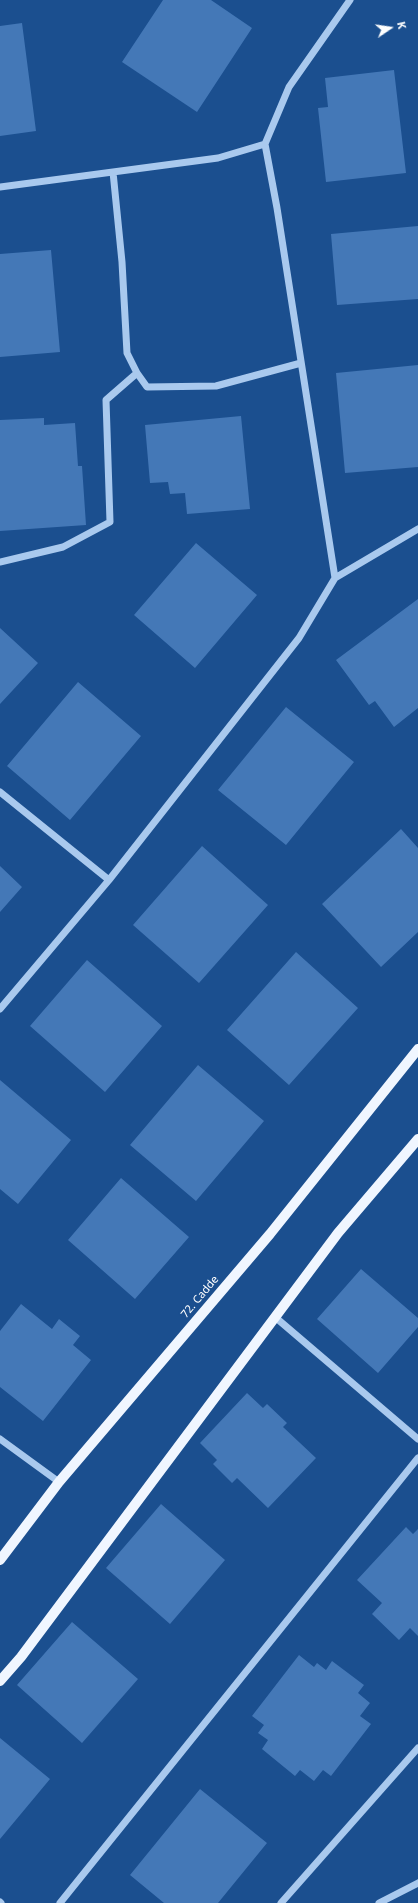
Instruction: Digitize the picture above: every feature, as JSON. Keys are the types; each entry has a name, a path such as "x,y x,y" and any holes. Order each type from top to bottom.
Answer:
{"main road":[{"name":"72. Cadde","path":"0,1560 59,1482 270,1234 418,1050"},
{"path":"0,1681 21,1657 338,1233 418,1139"}],"street":[{"path":"335,578 300,363 277,208 265,144 289,87 350,0"},
{"path":"0,187 218,158 265,144"},
{"path":"113,172 122,262 127,353 137,373 147,386 216,386 300,363"},
{"path":"0,562 63,547 110,522 106,400 137,373"},
{"path":"0,1009 109,880 299,638 335,578 418,529"},
{"path":"0,792 109,880"},
{"path":"275,1317 418,1439"},
{"path":"0,1439 59,1482"},
{"path":"60,1903 418,1458"},
{"path":"281,1903 418,1748"},
{"path":"379,1903 418,1883"}],"building":[{"path":"163,0 211,0 252,28 197,112 122,62"},
{"path":"22,23 36,131 0,136 0,26"},
{"path":"394,70 406,173 326,182 318,108 328,107 325,78"},
{"path":"418,226 418,299 337,305 331,234"},
{"path":"51,250 60,352 0,357 0,254"},
{"path":"418,365 418,467 345,473 336,373"},
{"path":"241,416 250,509 187,514 185,493 170,494 168,482 150,483 145,425"},
{"path":"44,418 44,425 75,423 78,466 82,466 86,525 0,531 0,420"},
{"path":"196,543 257,595 195,668 134,615"},
{"path":"418,599 418,708 394,727 375,701 369,705 336,660"},
{"path":"0,628 38,663 0,704"},
{"path":"78,682 141,736 70,820 7,766"},
{"path":"286,707 354,762 286,845 218,790"},
{"path":"401,829 418,848 418,932 381,967 322,904"},
{"path":"202,846 268,905 199,983 133,925"},
{"path":"0,866 22,887 0,912"},
{"path":"296,952 358,1008 289,1085 227,1030"},
{"path":"87,960 162,1026 105,1092 30,1026"},
{"path":"198,1065 264,1121 196,1201 130,1145"},
{"path":"0,1080 71,1140 18,1204 0,1189"},
{"path":"121,1178 189,1237 135,1299 68,1240"},
{"path":"361,1269 418,1318 418,1327 378,1373 317,1319"},
{"path":"21,1304 52,1329 59,1319 80,1336 73,1345 91,1360 43,1421 0,1387 0,1331"},
{"path":"247,1393 263,1408 267,1404 287,1423 283,1427 316,1458 268,1508 237,1478 232,1483 213,1464 217,1460 200,1443"},
{"path":"161,1504 225,1560 170,1624 106,1568"},
{"path":"406,1527 413,1534 418,1529 418,1636 410,1628 399,1640 372,1614 382,1603 357,1580"},
{"path":"72,1622 138,1679 82,1743 17,1685"},
{"path":"299,1655 314,1667 317,1663 326,1670 332,1661 364,1685 358,1693 370,1703 360,1716 371,1724 331,1776 323,1770 314,1781 300,1770 295,1776 262,1749 268,1740 258,1733 264,1725 252,1716"},
{"path":"0,1738 50,1779 0,1839"},
{"path":"200,1789 267,1843 218,1903 164,1903 130,1875"}]}
